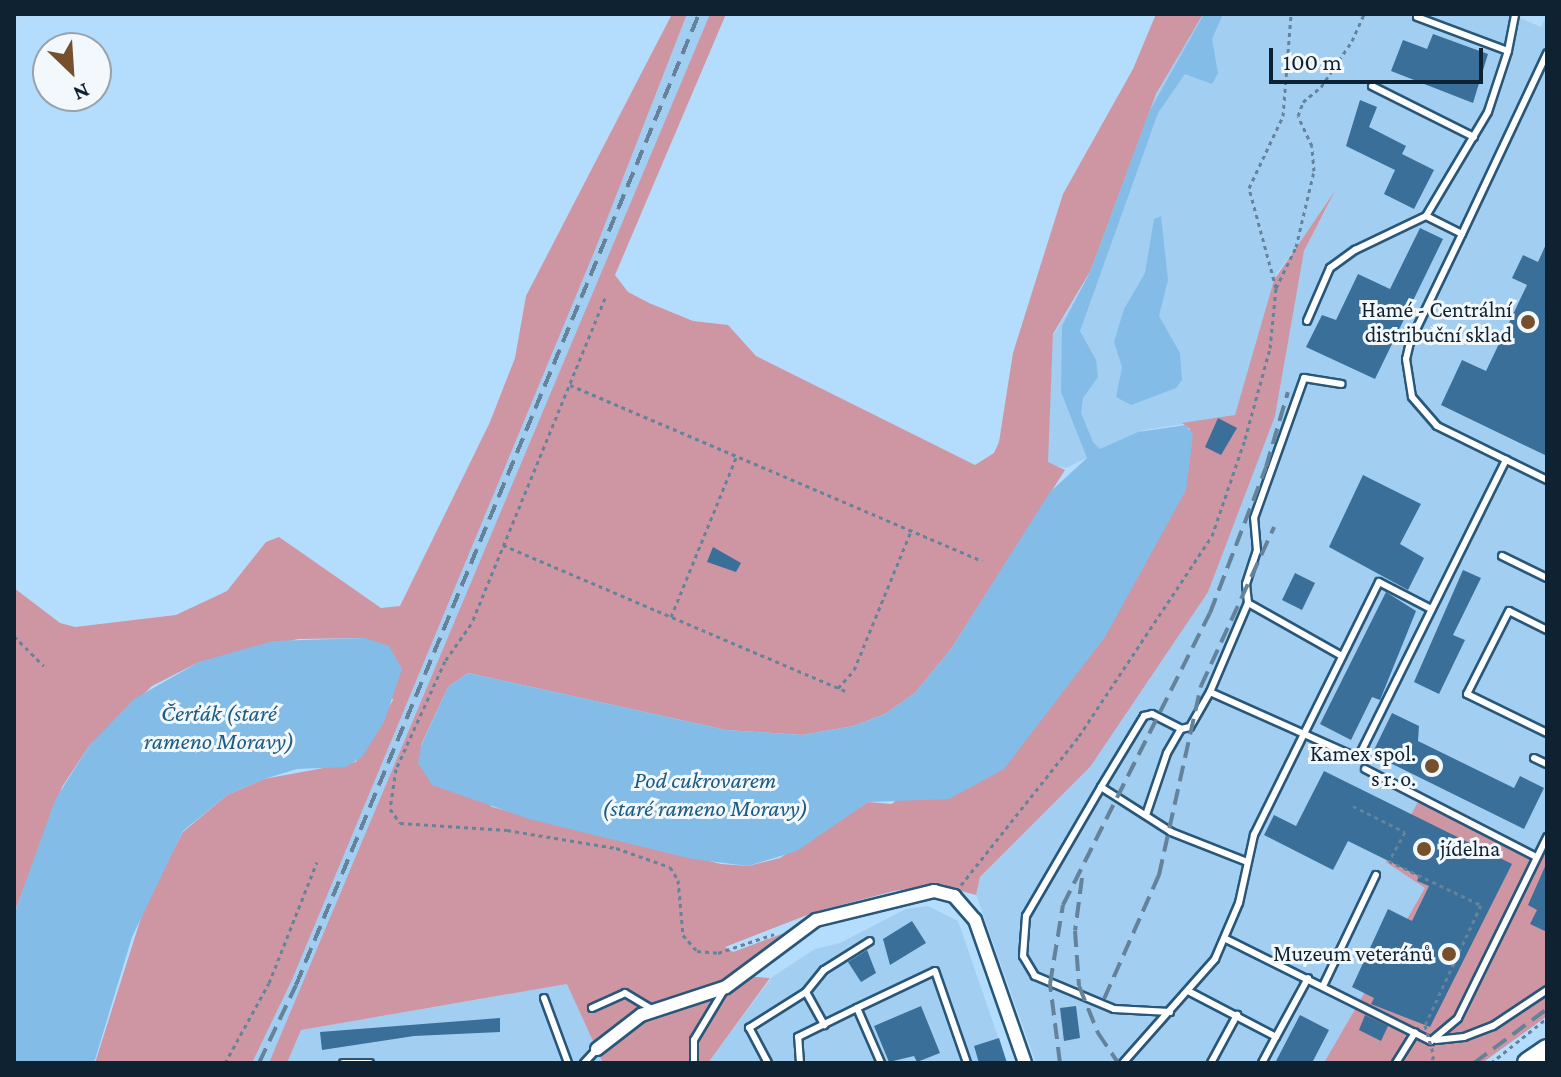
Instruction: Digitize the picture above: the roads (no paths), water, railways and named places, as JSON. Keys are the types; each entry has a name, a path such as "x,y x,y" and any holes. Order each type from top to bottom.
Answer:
{"main road":[{"path":"1528,1063 1547,1050"}],"street":[{"path":"597,1049 653,1010 726,987 816,920 926,892 954,896 969,910 981,933 1025,1063"}],"lane":[{"path":"1307,321 1330,268 1355,250 1426,216 1488,112 1508,51 1515,14"},
{"path":"1417,17 1508,51"},
{"path":"1547,53 1410,342 1408,378 1412,397 1437,426 1547,480"},
{"path":"1372,86 1474,137"},
{"path":"1426,216 1462,234"},
{"path":"1146,815 1167,753 1181,729 1196,720 1248,603 1246,584 1257,551 1254,518 1304,378 1342,384"},
{"path":"1210,692 1304,730 1358,758 1506,460"},
{"path":"1502,556 1547,578"},
{"path":"1124,1062 1190,992 1226,939 1254,835 1379,582 1431,609"},
{"path":"1248,603 1342,656"},
{"path":"1547,630 1509,611 1467,694 1547,733"},
{"path":"1170,1012 1114,1009 1039,979 1025,964 1026,916 1144,716 1152,714 1181,729"},
{"path":"1534,758 1547,764"},
{"path":"1365,769 1536,857"},
{"path":"1101,787 1171,832 1247,862"},
{"path":"1431,1041 1458,1018 1547,837"},
{"path":"1323,986 1376,875"},
{"path":"1226,939 1431,1041 1464,1037 1493,1026 1547,990"},
{"path":"768,1063 749,1028 806,992 824,970 870,941"},
{"path":"800,1063 798,1037 935,971 967,1063"},
{"path":"1262,1063 1308,978"},
{"path":"694,1063 697,1031 726,987"},
{"path":"806,992 824,1025"},
{"path":"1190,992 1276,1037"},
{"path":"592,1008 625,993 653,1010"},
{"path":"544,998 568,1063"},
{"path":"857,1008 881,1063"},
{"path":"1211,1063 1237,1015"},
{"path":"1396,1063 1415,1032"},
{"path":"584,1063 597,1049"},
{"path":"1124,1062 1133,1063"},
{"path":"343,1063 370,1063"}],"water":[{"name":"Pod cukrovarem (staré rameno Moravy)","path":"1204,14 1223,14 1212,39 1218,73 1212,84 1185,74 1158,113 1080,331 1096,360 1098,377 1083,398 1081,413 1093,442 1100,449 1138,432 1186,425 1193,435 1186,490 1105,637 1004,769 949,799 868,802 797,851 748,866 692,859 529,819 432,785 418,763 421,746 448,687 468,673 726,730 802,735 854,726 885,714 915,693 951,649 1050,492 1087,458 1061,392 1062,326 1091,270 1149,112"},
{"path":"1161,216 1168,280 1159,316 1180,353 1182,380 1176,388 1131,405 1116,397 1122,367 1114,342 1124,309 1145,273 1154,219"},
{"name":"Čerťák (staré rameno Moravy)","path":"365,638 389,646 402,669 384,722 362,757 346,767 297,769 264,779 227,795 183,831 132,937 94,1063 14,1063 14,915 55,800 89,746 134,699 199,662 273,641"}],"railway":[{"path":"259,1063 296,985 699,14"},
{"path":"1060,1063 1050,984 1063,905 1210,613 1266,467 1288,392"},
{"path":"1104,999 1159,875 1201,686 1274,527"},
{"path":"1082,878 1075,931 1079,986 1098,1033 1118,1063"},
{"path":"1474,1063 1547,1009"}],"place":[{"name":"Hamé - Centrální distribuční sklad","path":"1528,322"},
{"name":"Kamex spol. s r. o.","path":"1432,766"},
{"name":"jídelna","path":"1424,849"},
{"name":"Muzeum veteránů","path":"1449,954"}]}
